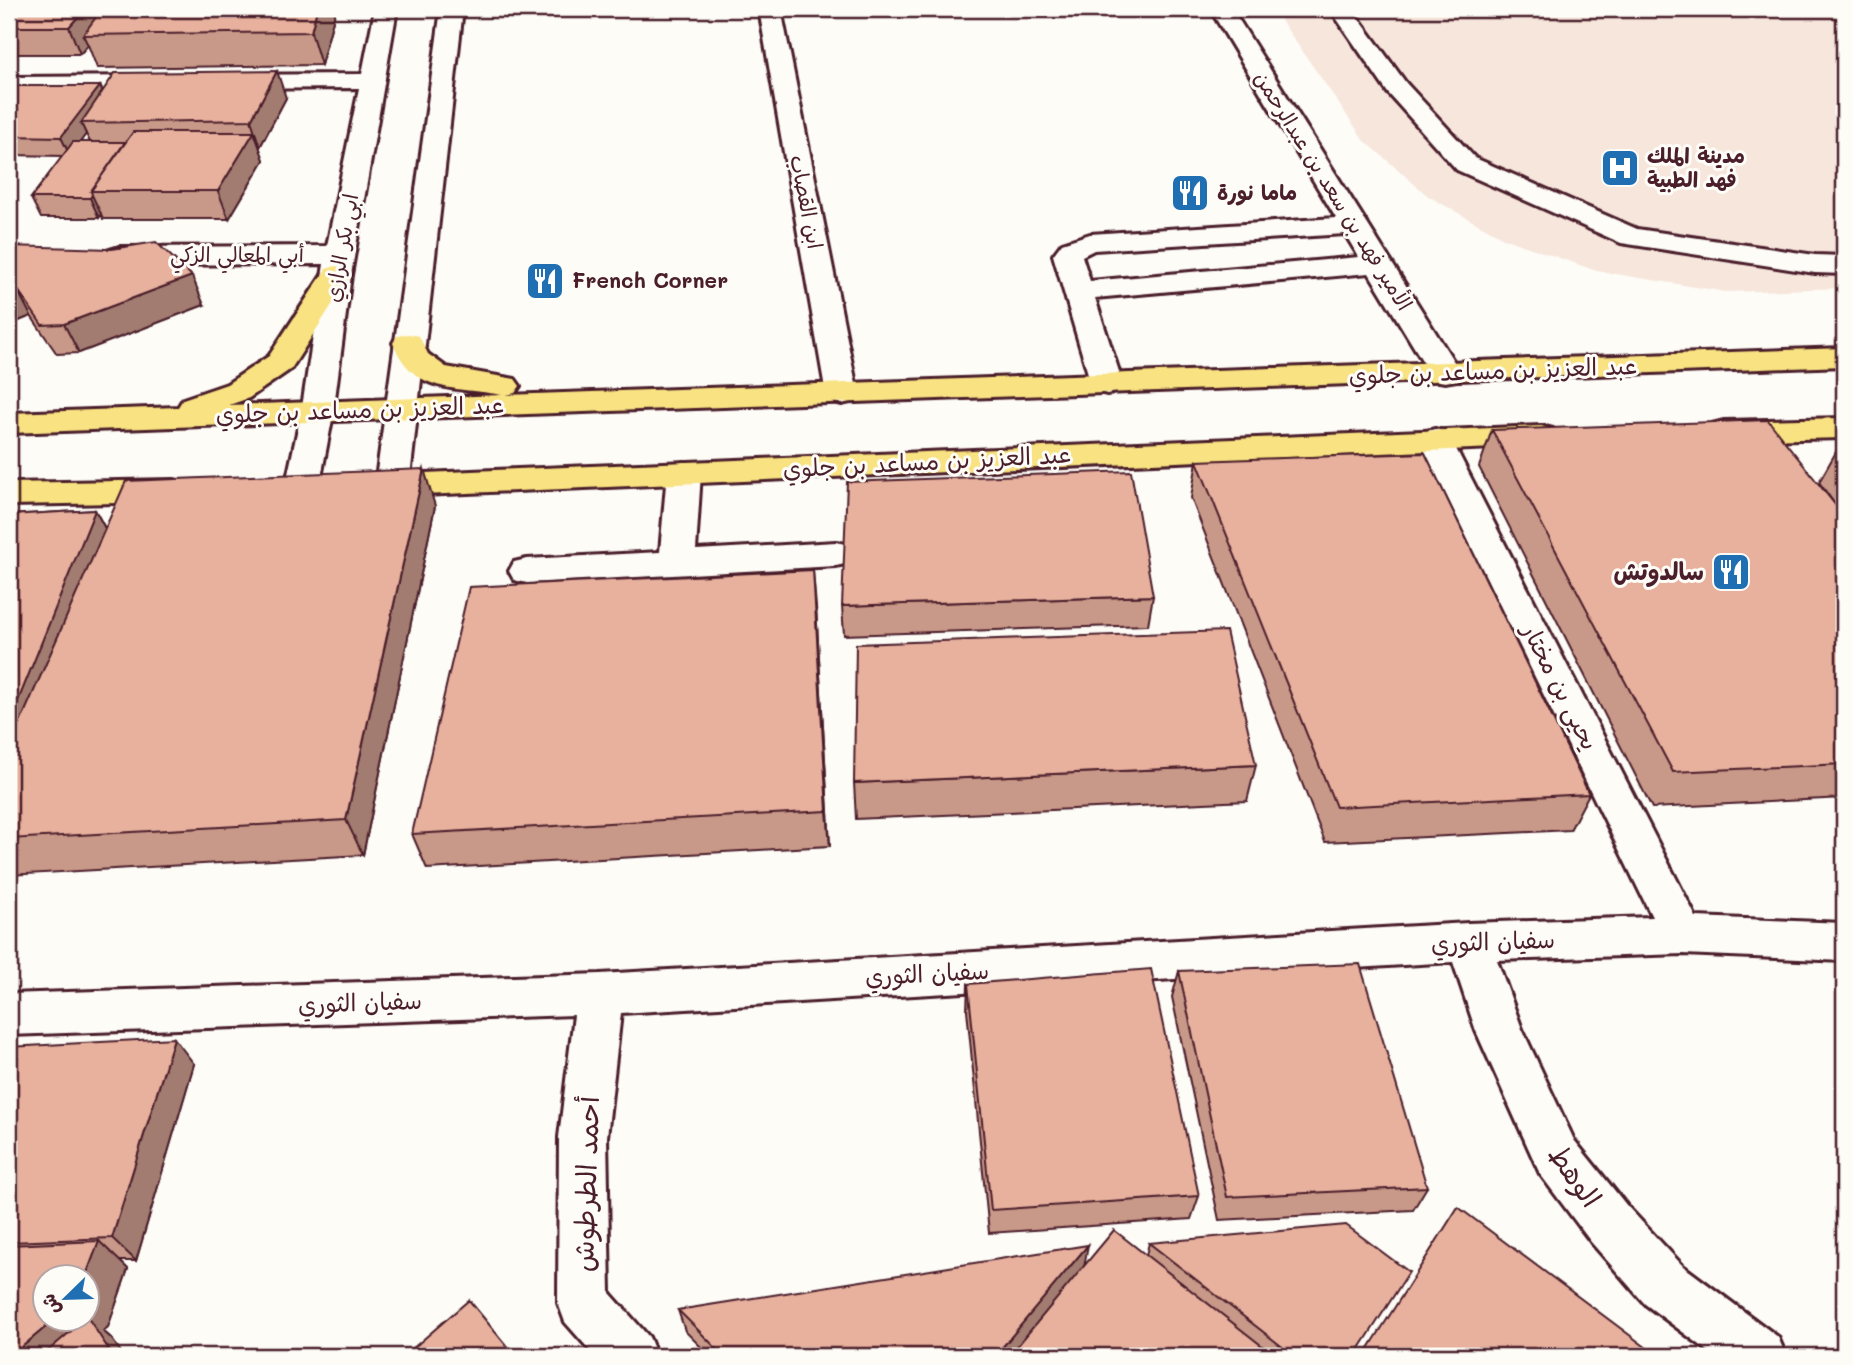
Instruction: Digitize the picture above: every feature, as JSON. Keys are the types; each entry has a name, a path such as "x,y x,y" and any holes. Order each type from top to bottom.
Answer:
{"main road":[{"path":"160,417 238,391 280,362 337,265"},
{"path":"408,343 412,356 422,367 438,376 458,382 504,386 516,393 524,403"},
{"name":"عبد العزيز بن مساعد بن جلوي","path":"9,423 1844,357"},
{"path":"1692,432 1844,428"},
{"name":"عبد العزيز بن مساعد بن جلوي","path":"311,488 1570,435"},
{"path":"9,494 211,490"}],"street":[{"name":"ابي بكر الرازي","path":"311,488 317,414 337,265 386,9"},
{"path":"392,486 452,9"},
{"name":"ابن القصاب","path":"770,9 842,394"},
{"name":"الأمير فهد بن سعد بن عبدالرحمن","path":"1221,9 1445,373"},
{"path":"1341,9 1397,88 1466,164 1631,237 1815,264 1844,265"},
{"path":"9,84 373,81"},
{"path":"1107,384 1067,255 1072,249 1090,242 1355,225"},
{"name":"أبي المعالي الزكي","path":"91,256 337,265"},
{"path":"1078,290 1378,264"},
{"name":"يحيى بن مختار","path":"1435,439 1683,935"},
{"path":"677,563 684,473"},
{"path":"527,571 836,554"},
{"name":"سفيان الثوري","path":"9,1016 600,994 1468,942 1683,935 1844,942"},
{"name":"الوهط","path":"1468,942 1499,1031 1557,1157 1609,1224 1664,1285 1759,1356"},
{"name":"أحمد الطرطوش","path":"600,994 583,1137 584,1303 631,1356"}],"shaded area":[{"name":"مدينة الملك فهد الطبية","path":"1273,9 1844,9 1844,288 1726,292 1597,271 1505,239 1428,196 1364,140"}],"building":[{"path":"9,9 85,9 69,27 9,27"},
{"path":"102,9 317,9 311,32 83,35"},
{"path":"277,71 251,120 81,123 115,73"},
{"path":"9,86 100,86 61,137 9,136"},
{"path":"133,132 254,132 218,191 91,191"},
{"path":"73,142 125,142 91,191 90,198 31,198"},
{"path":"156,242 192,276 64,324 42,325 16,287 9,290 9,246 112,249"},
{"path":"1768,420 1844,516 1844,764 1673,772 1492,430"},
{"path":"1425,453 1589,794 1336,807 1197,461"},
{"path":"424,469 346,820 9,839 9,748 126,481"},
{"path":"1131,471 1153,596 842,606 847,482"},
{"path":"95,510 9,723 9,515"},
{"path":"813,570 827,811 412,834 469,587"},
{"path":"1226,631 1256,765 854,783 856,644"},
{"path":"1360,964 1427,1187 1227,1197 1179,971"},
{"path":"1151,969 1199,1196 991,1210 968,984"},
{"path":"174,1038 112,1238 9,1242 9,1047"},
{"path":"1458,1207 1651,1351 1648,1356 1364,1356"},
{"path":"1346,1225 1409,1272 1355,1356 1294,1356 1149,1243"},
{"path":"1114,1230 1275,1356 1009,1356"},
{"path":"99,1241 90,1264 32,1264 32,1334 37,1334 11,1356 9,1356 9,1245"},
{"path":"1088,1245 995,1356 724,1356 678,1310"},
{"path":"469,1300 515,1356 404,1356"},
{"path":"68,1334 99,1334 113,1356 42,1356"}],"place":[{"name":"مدينة الملك فهد الطبية","path":"1620,168"},
{"name":"ماما نورة","path":"1190,193"},
{"name":"French Corner","path":"545,281"},
{"name":"سالدوتش","path":"1731,572"}]}
